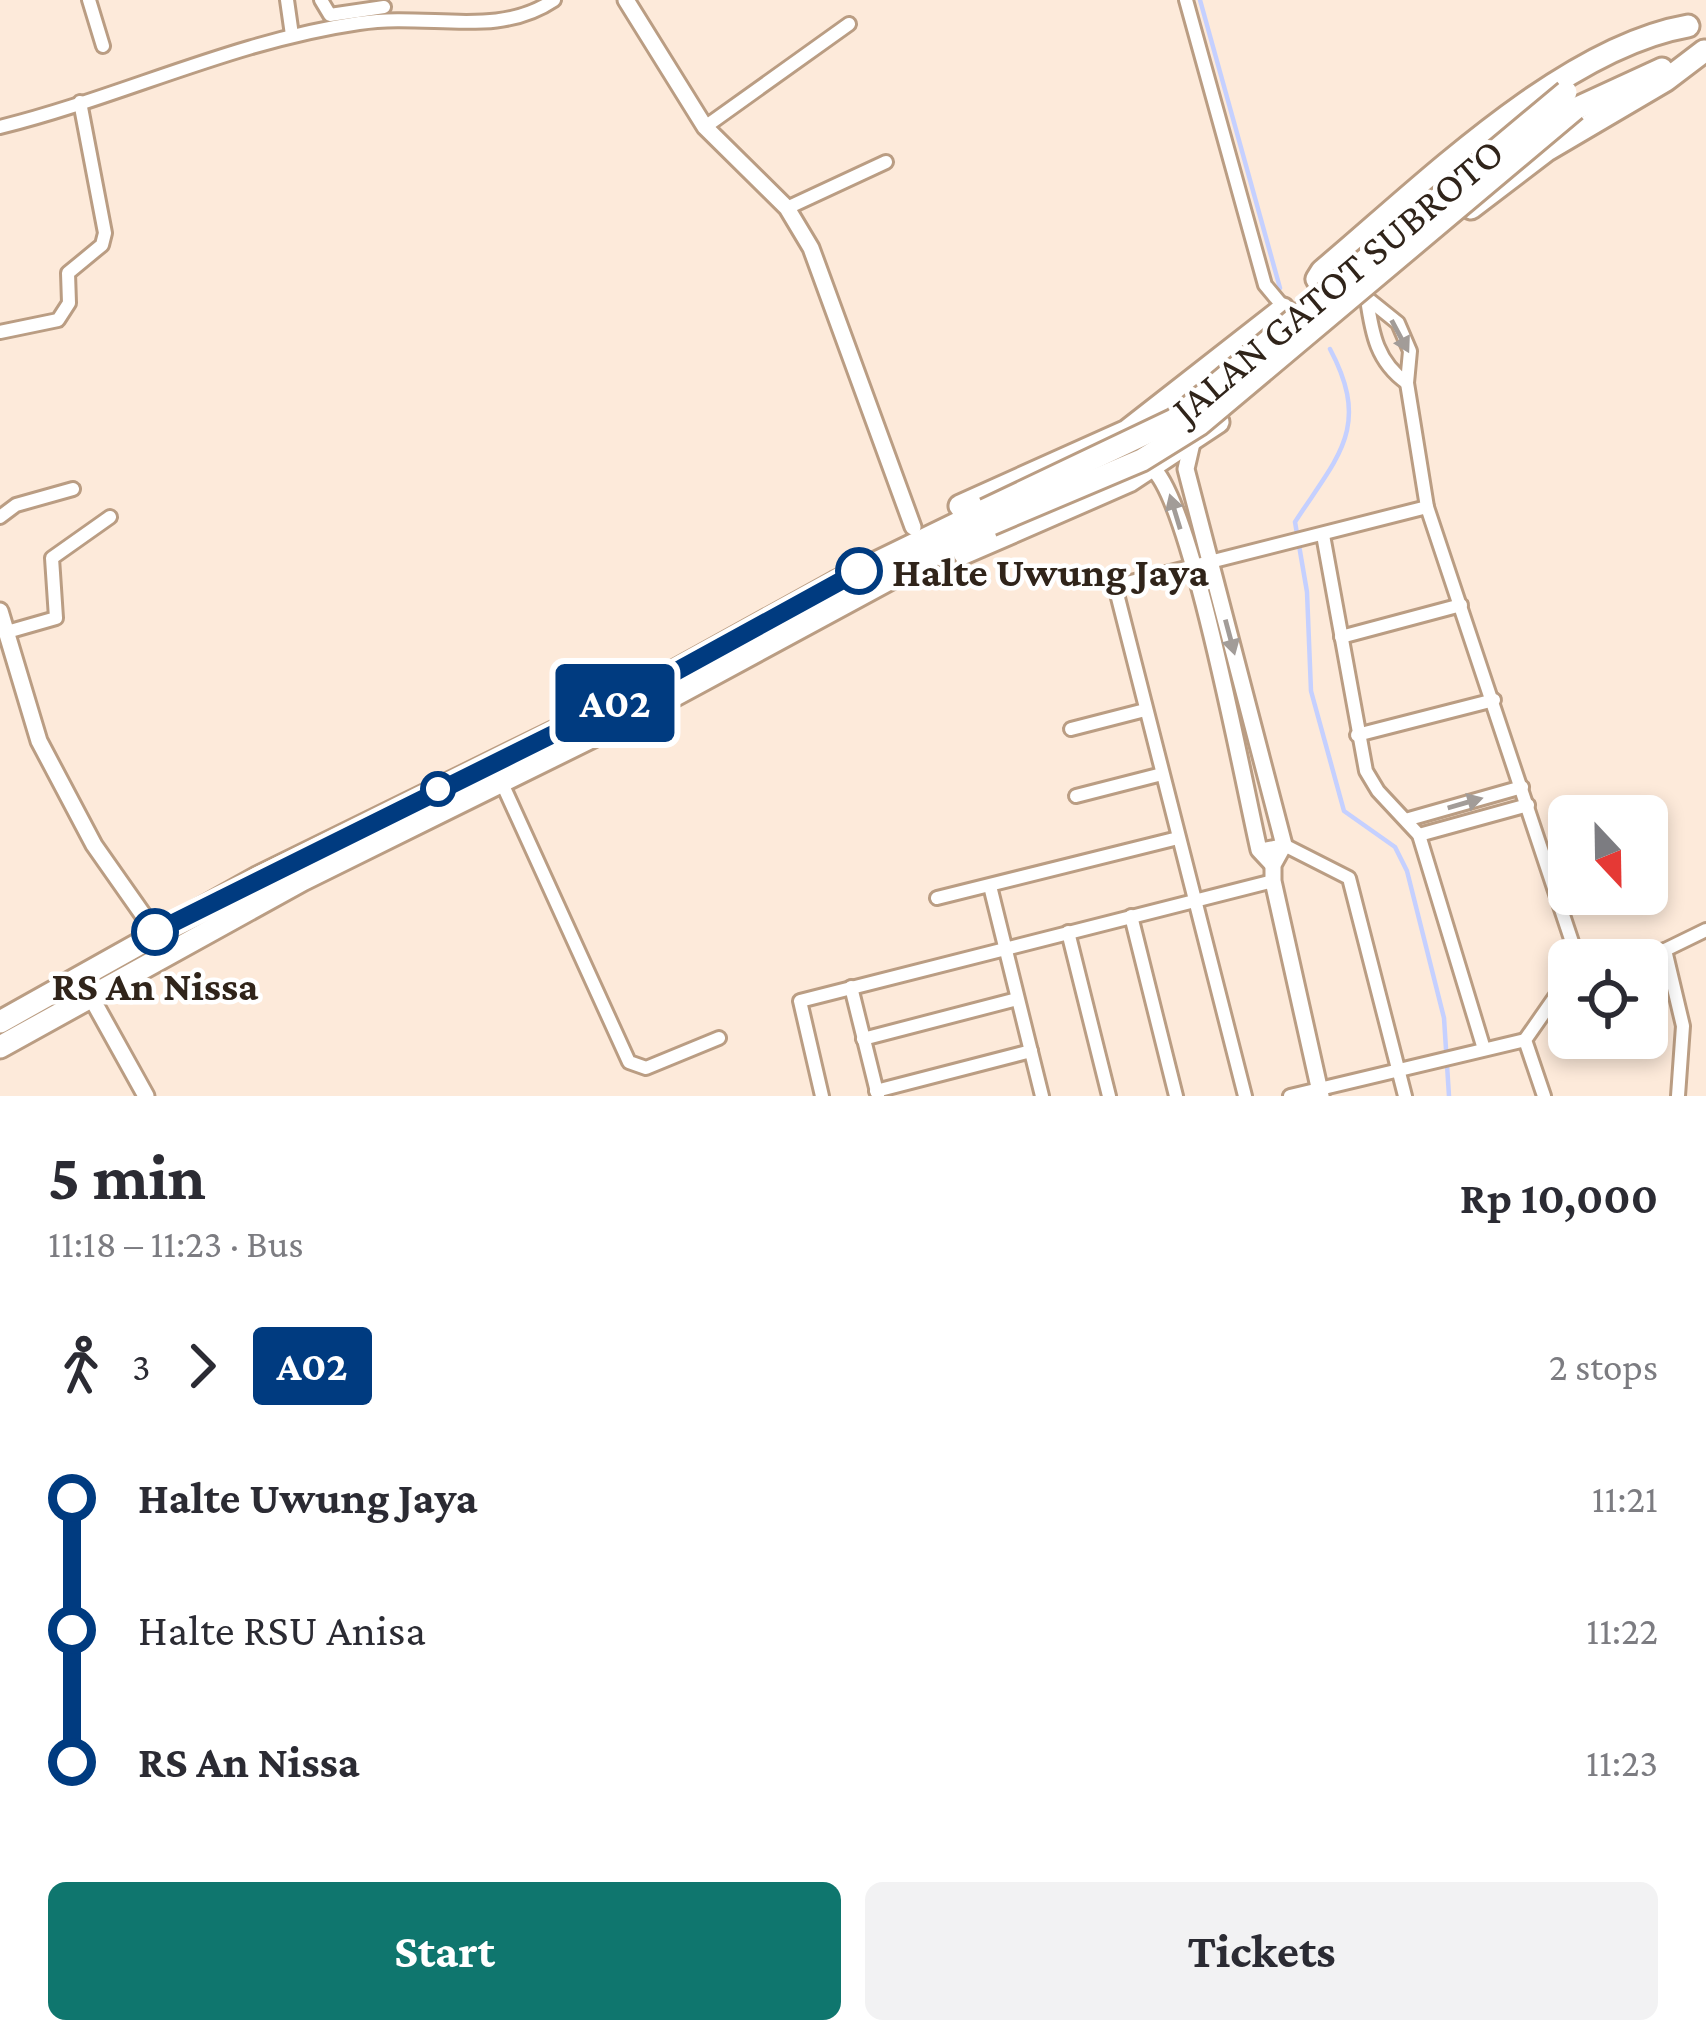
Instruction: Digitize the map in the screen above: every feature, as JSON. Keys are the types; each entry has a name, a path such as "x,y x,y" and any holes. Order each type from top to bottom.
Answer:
{"highway":[{"path":"1328,296 1317,280 1322,271 1525,107 1637,38 1697,22"},
{"name":"JALAN GATOT SUBROTO","path":"0,1022 155,932 1174,420 1570,100 1697,22"},
{"path":"886,568 933,566 1152,468 1192,443 1546,150 1666,80 1705,50"},
{"name":"JALAN GATOT SUBROTO","path":"1570,100 1705,50"},
{"path":"886,568 913,527 1127,431 1283,309"},
{"path":"1304,348 1314,326 1306,314"},
{"name":"JALAN GATOT SUBROTO","path":"0,1047 170,952 682,691 886,568"}],"street":[{"path":"89,0 103,46"},
{"path":"287,0 292,35"},
{"path":"321,0 330,15 384,9 494,24 535,13 554,0"},
{"path":"626,0 705,127 787,208 829,290 913,527"},
{"path":"1186,0 1265,285 1283,309 1306,314 1349,287 1398,323 1410,351 1407,383 1427,507 1571,939"},
{"path":"0,127 66,111 80,102 384,9"},
{"path":"705,127 849,24"},
{"path":"0,332 58,320 69,303 68,273 102,245 105,233 80,102"},
{"path":"787,208 886,162"},
{"path":"1366,298 1372,336 1388,369 1407,383"},
{"path":"822,1096 799,1002 1194,900 1273,873 1284,845 1186,469 1192,443"},
{"path":"1152,468 1167,484 1193,570 1259,850 1273,873 1320,1092"},
{"path":"0,517 16,505 73,489"},
{"path":"1245,1096 1114,586 1193,570 1427,507"},
{"path":"7,632 56,618 52,558 110,517"},
{"path":"1317,536 1342,637 1358,735 1378,791 1419,835 1484,1049"},
{"path":"1342,637 1461,604"},
{"path":"0,610 29,718 46,757 94,845 170,952"},
{"path":"1358,735 1494,700"},
{"path":"1071,729 1145,710"},
{"path":"1076,796 1162,774"},
{"path":"501,781 629,1062 646,1068 719,1038"},
{"path":"1409,820 1522,787"},
{"path":"1419,835 1528,805"},
{"path":"938,898 1178,838"},
{"path":"1259,850 1284,845 1348,878 1405,1096"},
{"path":"989,886 1042,1096"},
{"path":"1131,916 1176,1096"},
{"path":"1668,949 1706,930"},
{"path":"1068,932 1109,1096"},
{"path":"1668,963 1683,1026 1678,1096"},
{"path":"850,986 877,1093 1030,1051"},
{"path":"91,997 146,1096"},
{"path":"863,1039 1018,999"},
{"path":"1290,1096 1525,1040 1548,1007"},
{"path":"1525,1040 1544,1096"}],"waterway":[{"path":"1200,0 1280,288"},
{"path":"1330,349 1348,400 1344,441 1295,522 1307,592 1311,691 1344,811 1395,847 1407,871 1444,1018 1449,1096"}],"bus line":[{"name":"A02","path":"155,932 644,689 859,571"}],"place":[{"name":"Halte Uwung Jaya","path":"859,571"},
{"name":"RS An Nissa","path":"155,932"}]}
